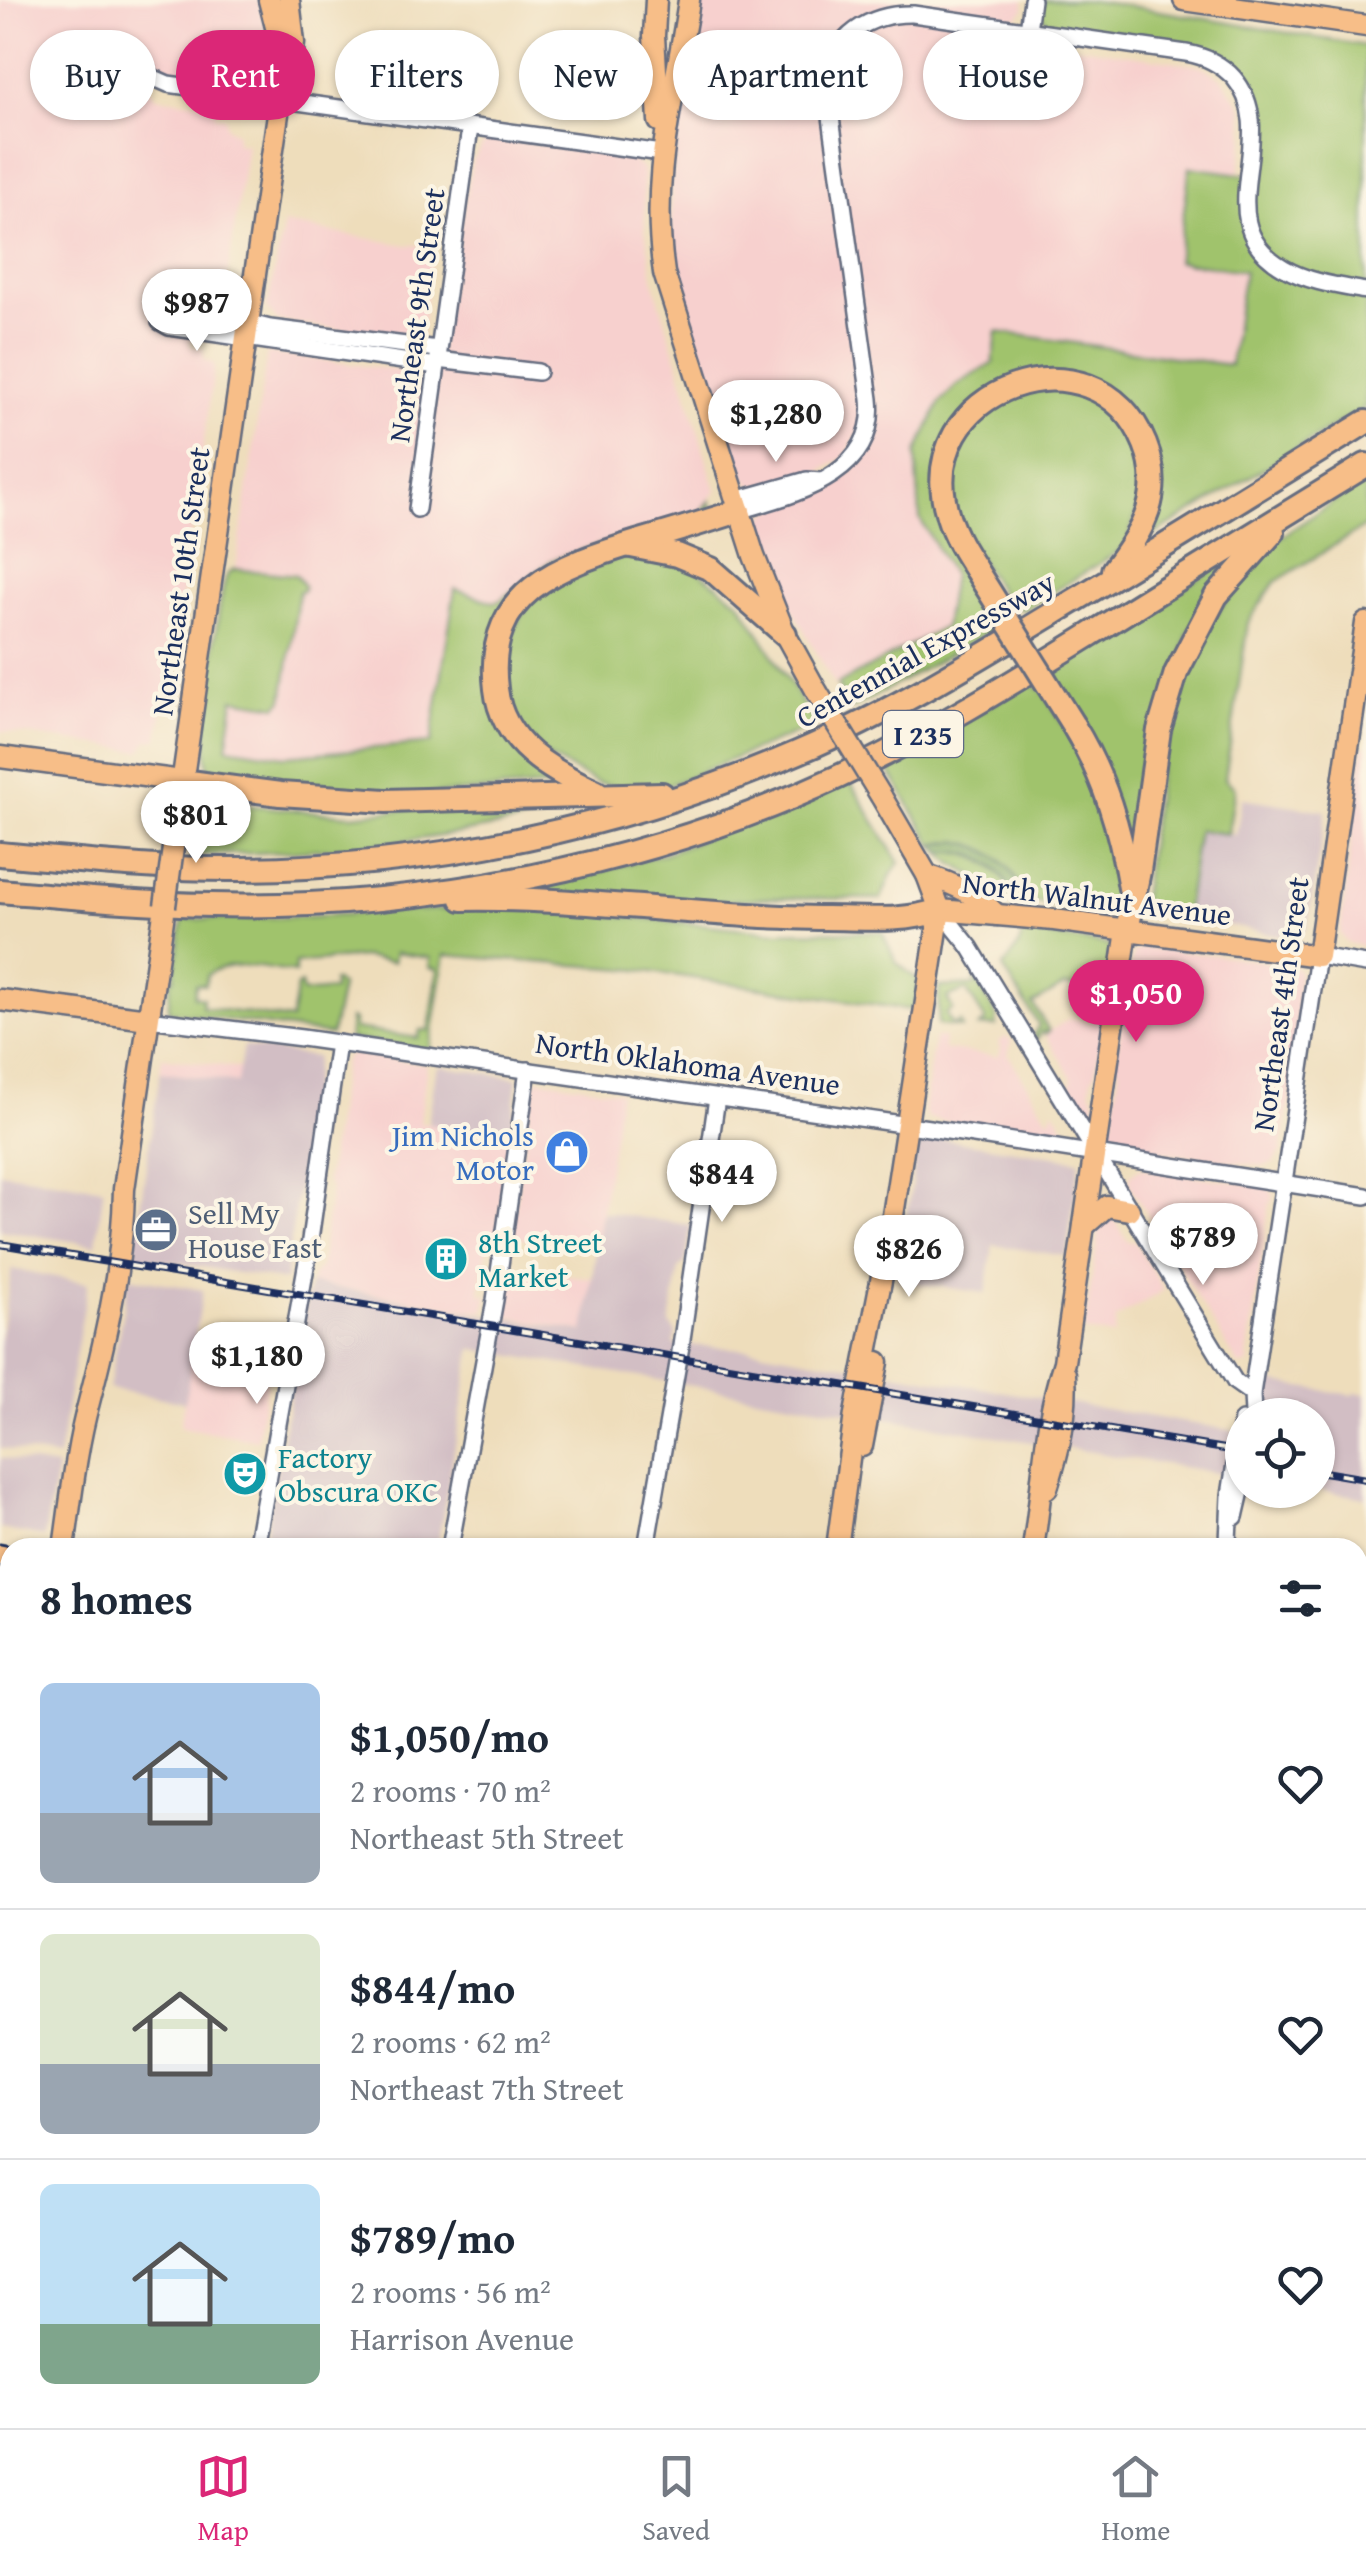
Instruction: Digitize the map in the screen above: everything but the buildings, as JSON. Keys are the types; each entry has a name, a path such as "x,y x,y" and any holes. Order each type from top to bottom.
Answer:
{"highway":[{"path":"1102,584 1148,519 1154,483 1141,434 1122,409 1086,386 1053,379 1019,382 991,396 970,414 952,441 943,477 944,504 953,531 1098,770 1117,818 1132,897"},
{"name":"Centennial Expressway","path":"0,854 111,864 239,869 372,862 532,838 628,814 776,762 863,723 960,670 1366,422"},
{"name":"I 235","path":"0,891 212,905 359,900 455,888 595,861 702,829 834,778 970,709 1366,465"},
{"path":"1127,930 1159,730 1182,659 1226,583 1305,502"},
{"path":"605,796 542,763 512,734 497,699 494,666 504,624 528,591 556,570 737,506"},
{"path":"628,545 676,555 710,568 785,634"},
{"path":"182,781 280,794 386,801 690,793"},
{"path":"359,900 508,898 774,917 916,919 940,910"}],"main road":[{"name":"Northeast 10th Street","path":"269,0 277,30"},
{"name":"Northeast 10th Street","path":"288,0 291,30"},
{"path":"656,0 654,36 661,153 658,235 673,305 737,506 785,634 927,875 940,910 862,1416 839,1538"},
{"path":"661,153 689,0"},
{"path":"1184,0 1366,26"},
{"name":"Northeast 10th Street","path":"66,1538 124,1225 124,1189 277,120"},
{"name":"Northeast 4th Street","path":"1318,956 1359,725 1366,622"},
{"path":"0,758 182,781"},
{"path":"927,875 956,884 980,898 997,915"},
{"name":"North Walnut Avenue","path":"940,910 1318,956"},
{"path":"1038,1513 1056,1460 1064,1415 1064,1362 1127,930"},
{"name":"North Oklahoma Avenue","path":"0,1000 148,1019"},
{"path":"1084,1226 1107,1206 1129,1210"},
{"path":"1034,1538 1052,1397 1064,1362"}],"street":[{"path":"737,506 810,490 844,468 866,437 872,408 826,91 832,60 854,30 888,14 1028,30 1032,0"},
{"path":"1084,38 1196,55 1228,72 1244,94 1253,121 1244,202 1249,230 1280,267 1366,291"},
{"path":"315,105 661,153"},
{"name":"Northeast 9th Street","path":"417,509 470,128"},
{"path":"1298,275 1366,280"},
{"path":"247,330 182,312 168,290 160,304 160,324 247,330 270,328 538,372"},
{"path":"940,910 970,947 1234,1382 1252,1394"},
{"name":"North Walnut Avenue","path":"1318,956 1366,964"},
{"name":"Northeast 4th Street","path":"1252,1394 1318,956"},
{"name":"North Oklahoma Avenue","path":"148,1019 1095,1152 1366,1196"},
{"path":"258,1538 304,1276 338,1043"},
{"path":"452,1538 495,1300 528,1070"},
{"path":"648,1538 718,1098"},
{"path":"1252,1394 1252,1398"},
{"path":"1250,1398 1252,1394"},
{"path":"1228,1538 1229,1508"},
{"path":"1230,1538 1237,1508"}],"shaded area":[{"path":"0,0 258,0 266,30 176,30 176,70 161,68 156,59 156,30 30,30 30,120 156,120 156,97 176,100 176,120 226,120 227,128 237,133 236,143 247,145 226,285 215,288 210,297 197,295 190,346 203,348 205,360 215,364 158,739 147,741 141,751 0,731"},
{"path":"696,0 1024,0 1018,17 998,19 997,30 923,30 923,120 1084,120 1084,48 1202,66 1223,79 1242,107 1245,135 1239,174 1190,167 1177,260 1244,271 1230,365 997,332 993,363 957,385 940,403 925,430 920,519 952,575 944,627 835,686 789,603 761,519 770,511 838,483 862,461 877,433 860,430 845,457 815,475 754,488 745,478 692,326 672,246 671,184 680,120 903,120 903,30 692,30"},
{"path":"497,138 630,158 643,169 645,230 654,283 716,491 700,513 552,560 499,601 455,589 432,743 285,756 226,747 254,573 236,569 267,353 418,373 417,382 433,384 472,161 484,143"},
{"path":"284,224 433,246 420,341 277,321 267,308"},
{"path":"1363,746 1366,946 1347,943 1340,933"},
{"path":"1242,798 1326,811 1307,928 1296,939 1185,917 1198,830 1236,835"},
{"path":"1142,948 1297,968 1293,1079 1281,1152 1272,1164 1263,1166 1119,1146 1108,1139 1106,1125 1113,1119 1119,1070 1115,1063 1133,953"},
{"path":"1096,1009 1106,1011 1106,1026 1102,1027 1090,1089 1095,1103 1087,1115 1068,1095 1072,1078 1045,1034 1070,1018 1093,1023"},
{"path":"1005,1037 1012,1041 1008,1054 1047,1117 1051,1118 1053,1109 1066,1129 1062,1139 927,1118 924,1109 934,1038 944,1038 943,1049 999,1057 998,1042"},
{"path":"243,1046 316,1057 285,1281 133,1255 160,1072 237,1083"},
{"path":"351,1053 427,1065 420,1123 511,1135 497,1233 489,1235 480,1291 482,1295 488,1293 484,1312 310,1283 320,1268 331,1188 326,1182 344,1060"},
{"path":"162,1057 240,1068 237,1083 160,1072"},
{"path":"440,1066 518,1078 511,1135 428,1124 436,1070"},
{"name":"Jim Nichols Motor","path":"539,1079 620,1092 596,1249 511,1237 534,1082"},
{"path":"936,1138 1080,1160 1066,1256 993,1245 986,1293 898,1281 916,1153 924,1140"},
{"path":"1141,1168 1270,1189 1274,1197 1269,1206 1248,1365 1239,1366 1130,1186 1130,1175"},
{"path":"0,1172 104,1188 96,1245 0,1230"},
{"path":"602,1212 691,1225 670,1324 676,1333 674,1344 757,1350 1225,1429 1225,1474 472,1349 439,1538 265,1538 310,1283 584,1332"},
{"path":"1111,1215 1128,1242 1135,1242 1164,1290 1116,1319 1114,1336 1084,1331 1101,1216"},
{"path":"507,1268 592,1278 585,1332 500,1315"},
{"path":"12,1269 88,1283 58,1458 0,1448 0,1340"},
{"path":"129,1277 203,1290 185,1402 109,1389"},
{"path":"193,1350 270,1363 257,1440 180,1427"},
{"path":"1267,1379 1366,1394 1366,1498 1335,1493 1335,1398 1265,1398"},
{"path":"0,1458 57,1467 44,1537 0,1529"}],"green space":[{"path":"1044,0 1086,0 1366,46 1366,407 1145,540 1157,507 1123,402 1016,378 937,471 995,613 996,628 852,709 837,685 944,627 952,575 920,519 916,454 940,403 957,385 993,363 997,332 1230,365 1244,271 1177,261 1190,167 1255,176 1261,122 1252,90 1233,67 1208,52 1145,37 1049,25 1040,13"},
{"path":"1059,385 1118,413 1148,474 1126,547 1024,610 1009,605 954,521 953,455 994,401"},
{"path":"1366,480 1366,526 1275,582 1248,622 1225,779 1235,788 1228,834 1198,830 1185,917 1155,912 1142,899 1163,740 1199,634 1275,541"},
{"path":"710,501 713,512 534,577 489,688 569,785 418,795 224,776 209,768 208,707 214,646 225,581 234,569 296,575 304,586 299,591 283,700 277,706 234,699 227,747 285,756 431,743 455,589 499,601 552,560 700,513"},
{"path":"1246,549 1187,635 1135,859 1055,682 1058,665"},
{"path":"637,555 689,564 740,602 816,725 664,787 597,783 539,752 505,702 502,649 536,591 614,558"},
{"path":"1030,683 1043,691 1093,772 1123,895 1112,912 1024,900 1011,873 990,853 963,843 933,845 885,764"},
{"path":"849,780 900,863 881,899 768,898 677,904 523,892 666,853"},
{"path":"212,802 351,815 443,805 591,805 443,836 293,851 192,855 198,814"},
{"path":"958,841 981,848 1000,860 1015,877 1024,900 1013,898 1002,877 986,862 966,854 942,853 933,845"},
{"path":"954,852 991,866 1013,898 992,894 981,881 942,853"},
{"path":"506,904 766,931 882,932 896,962 918,980 919,990 912,1010 638,970 445,955 430,1050 349,1039 350,1019 354,1020 354,1029 418,1038 420,1030 429,1030 438,969 429,967 430,958 395,953 393,962 362,957 295,963 295,973 226,967 207,975 205,985 196,984 194,996 203,998 202,1007 291,1020 297,986 301,984 303,993 333,990 336,981 341,987 331,1035 168,1011 183,919 294,917"},
{"path":"1023,932 1105,944 1116,951 1106,1001 1097,1000 1098,991 1064,986 1033,1004 1049,1031 1042,1031 1036,1041 1033,1035 1039,1025 1003,968"},
{"path":"975,976 997,1017 996,1026 979,1027 986,1021 966,990 947,998 953,1009 946,1014 953,1026 960,1022 962,1028 938,1025 939,987 975,985"}],"railway":[{"path":"0,1244 1225,1449"},
{"path":"1335,1474 1366,1479"}],"place":[{"name":"Jim Nichols Motor","path":"567,1152"},
{"name":"Sell My House Fast","path":"156,1230"},
{"name":"8th Street Market","path":"446,1259"},
{"name":"Factory Obscura OKC","path":"245,1474"}]}
